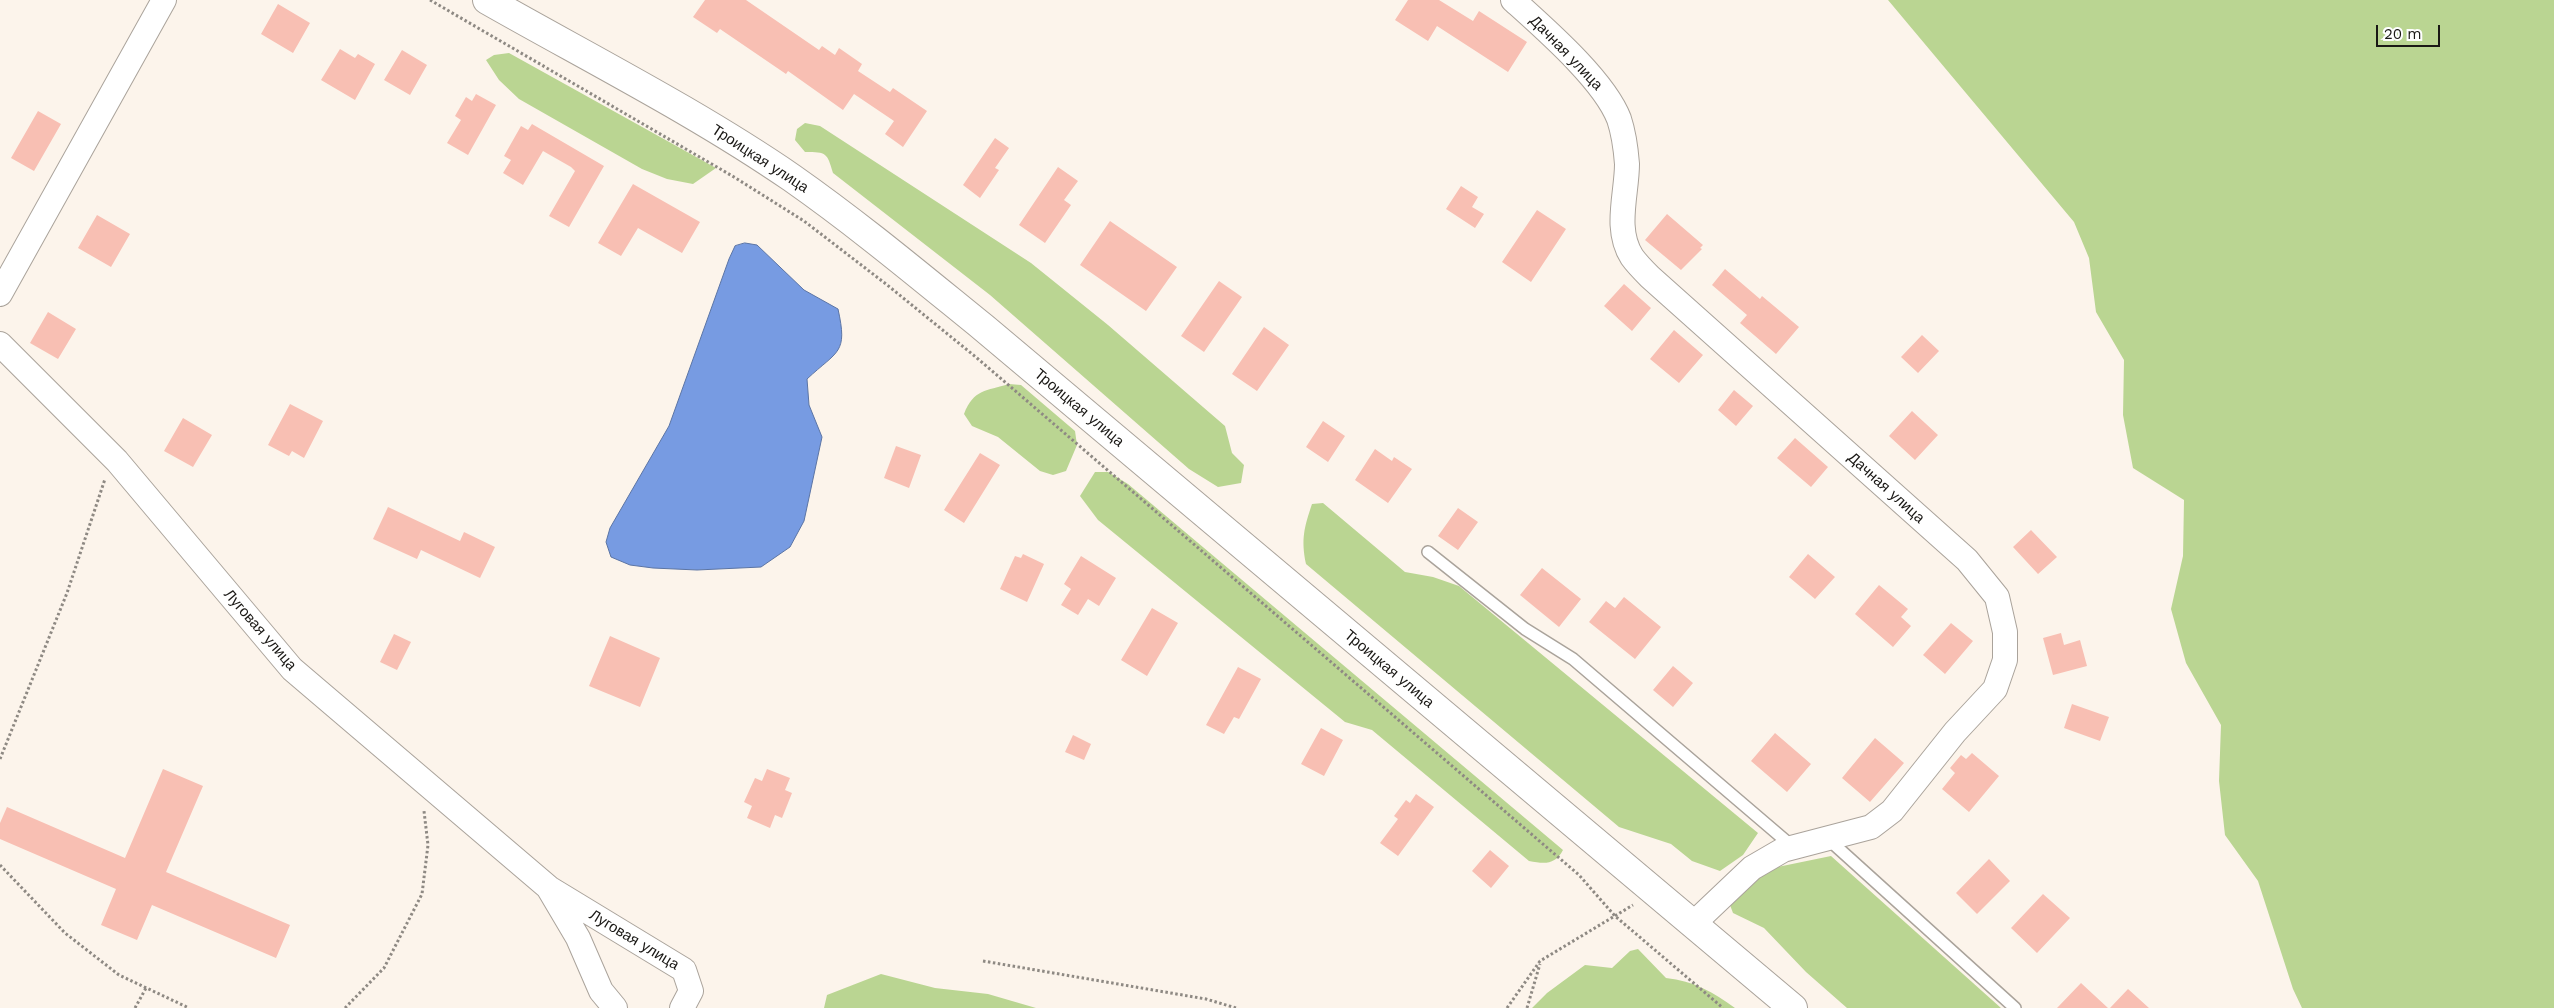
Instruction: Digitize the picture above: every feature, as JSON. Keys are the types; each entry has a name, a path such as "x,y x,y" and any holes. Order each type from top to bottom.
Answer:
{"main road":[{"name":"Троицкая улица","path":"488,0 716,131 792,178 876,240 1007,347 1792,1008"}],"street":[{"path":"0,294 164,0"},
{"name":"Дачная улица","path":"1514,0 1544,28 1604,91 1619,120 1627,163 1622,203 1625,240 1632,257 1650,277 1967,560 1997,597 2005,632 2005,660 1995,689 1955,732 1892,811 1871,827 1826,837 1783,850 1752,868 1693,924"},
{"name":"Луговая улица","path":"0,344 112,456 292,669 549,888 684,970 691,991 682,1008"},
{"name":"Луговая улица","path":"549,888 578,938 601,991 615,1008"}],"lane":[{"path":"1428,552 1524,629 1573,659 1794,847"},
{"path":"1826,837 2015,1008"}],"path":[{"path":"430,0 734,177 804,221 886,284 992,371 1579,875 1615,916 1723,1008"},
{"path":"0,759 68,593 112,456"},
{"path":"345,1008 384,968 422,894 428,844 420,778"},
{"path":"0,865 65,933 119,975 189,1008"},
{"path":"1507,1008 1540,962 1655,892"},
{"path":"983,961 1206,999 1236,1008"},
{"path":"1527,1008 1540,962"},
{"path":"135,1008 146,988"}],"green space":[{"path":"1888,0 2554,0 2554,1008 2302,1008 2293,989 2258,881 2225,835 2219,781 2221,725 2186,663 2171,609 2183,556 2184,500 2133,468 2123,415 2124,360 2096,312 2089,258 2074,222"},
{"path":"509,53 716,168 693,184 667,179 642,169 519,99 499,80 486,60 494,55"},
{"path":"805,123 820,126 1031,263 1108,325 1225,426 1232,453 1244,465 1241,483 1218,487 1189,469 990,295 833,173 825,155 818,152 805,152 795,140 797,129"},
{"path":"1009,384 1021,385 1075,431 1077,445 1066,471 1053,475 1040,471 998,437 972,426 964,414 977,395"},
{"path":"1095,472 1108,472 1128,484 1563,850 1560,855 1549,862 1529,861 1372,730 1345,722 1098,520 1080,496"},
{"path":"1323,503 1405,572 1433,577 1459,586 1758,833 1743,855 1720,871 1692,861 1671,844 1619,827 1306,564 1304,534 1307,520 1312,504"},
{"path":"1831,856 2001,1008 1847,1008 1806,972 1764,928 1733,913 1730,905 1763,870"},
{"path":"1638,949 1666,978 1676,979 1703,988 1735,1008 1532,1008 1547,993 1585,965 1612,968 1630,951"},
{"path":"881,974 935,988 988,994 1036,1008 824,1008 827,995"}],"water":[{"path":"745,243 757,245 804,290 838,309 842,335 838,350 807,379 809,405 822,437 804,521 790,547 761,567 697,570 630,565 611,557 606,542 610,528 669,426 729,259 735,246"}],"building":[{"path":"705,0 746,0 819,50 822,46 835,55 839,48 862,64 858,71 890,92 893,88 927,111 903,147 885,134 894,121 854,94 843,110 788,71 786,74 720,29 717,33 693,17"},
{"path":"1408,0 1439,0 1473,21 1479,11 1527,42 1508,72 1437,26 1428,41 1395,20"},
{"path":"278,4 310,23 293,53 261,34"},
{"path":"340,49 355,58 358,54 375,64 355,100 321,80"},
{"path":"402,50 427,65 410,95 384,80"},
{"path":"476,94 496,105 468,155 447,143 461,120 455,116 466,97 472,101"},
{"path":"38,111 61,124 34,171 11,158"},
{"path":"532,124 604,166 569,227 549,216 575,171 571,167 543,151 523,185 503,173 511,160 504,156 521,126 528,130"},
{"path":"995,138 1009,148 995,168 999,170 980,198 963,185"},
{"path":"1058,167 1078,181 1064,200 1071,205 1045,243 1019,225"},
{"path":"633,184 700,222 682,253 638,228 621,256 598,243"},
{"path":"1461,186 1478,197 1472,207 1484,214 1475,228 1446,209"},
{"path":"1537,210 1566,229 1531,282 1502,262"},
{"path":"1667,214 1703,245 1700,248 1702,249 1681,270 1645,240"},
{"path":"97,215 130,234 111,267 78,248"},
{"path":"1110,221 1177,267 1146,311 1080,265"},
{"path":"1725,269 1760,299 1762,296 1799,327 1776,354 1740,323 1747,315 1712,285"},
{"path":"1219,281 1242,297 1204,352 1181,336"},
{"path":"1624,284 1651,308 1632,331 1604,306"},
{"path":"48,312 76,329 58,359 30,343"},
{"path":"1264,327 1289,345 1257,391 1232,374"},
{"path":"1674,330 1703,355 1679,383 1650,359"},
{"path":"1922,335 1939,351 1918,373 1901,357"},
{"path":"1734,390 1753,406 1736,426 1718,410"},
{"path":"290,404 323,421 304,458 292,451 289,456 268,445"},
{"path":"1912,411 1938,435 1915,460 1889,436"},
{"path":"183,418 212,435 193,467 164,451"},
{"path":"1323,421 1345,436 1328,462 1306,447"},
{"path":"1795,438 1828,467 1811,487 1777,458"},
{"path":"896,446 921,455 909,488 884,478"},
{"path":"1375,449 1392,461 1394,457 1412,469 1388,503 1355,480"},
{"path":"980,453 1000,465 964,523 944,510"},
{"path":"388,507 460,541 464,532 495,547 480,578 421,550 417,559 373,539"},
{"path":"1458,508 1478,522 1458,550 1438,536"},
{"path":"2031,530 2057,557 2038,574 2013,547"},
{"path":"1023,554 1044,564 1027,602 1000,589 1015,556 1021,558"},
{"path":"1808,554 1835,577 1815,599 1789,577"},
{"path":"1081,556 1116,578 1099,606 1088,599 1078,615 1061,605 1071,589 1064,584"},
{"path":"1542,568 1581,599 1559,627 1520,595"},
{"path":"1879,585 1908,609 1901,617 1911,626 1893,647 1855,614"},
{"path":"1624,597 1661,627 1635,659 1589,622 1606,601 1615,608"},
{"path":"1152,608 1178,623 1147,676 1121,660"},
{"path":"1951,623 1973,641 1945,674 1923,655"},
{"path":"2061,633 2064,645 2080,640 2087,666 2053,675 2043,638"},
{"path":"394,634 411,642 397,670 380,662"},
{"path":"610,636 660,658 640,707 589,686"},
{"path":"1673,666 1693,683 1673,707 1653,690"},
{"path":"1238,667 1261,679 1239,719 1234,717 1224,734 1206,725"},
{"path":"2072,704 2109,717 2100,741 2064,728"},
{"path":"1321,728 1343,740 1324,776 1301,764"},
{"path":"1775,733 1811,764 1787,792 1751,761"},
{"path":"1073,735 1091,744 1084,760 1065,752"},
{"path":"1875,738 1904,763 1870,802 1842,778"},
{"path":"1972,753 1999,776 1969,812 1942,789 1955,773 1950,768 1961,755 1966,759"},
{"path":"163,769 203,786 166,872 290,925 276,958 152,905 137,940 101,925 116,889 0,839 0,823 7,807 125,858"},
{"path":"767,769 790,778 785,790 792,793 782,818 775,815 770,828 747,818 752,806 744,802 755,778 762,781"},
{"path":"1416,794 1434,807 1398,856 1380,843 1398,819 1394,816 1406,800 1410,803"},
{"path":"1490,850 1509,866 1491,888 1472,871"},
{"path":"1989,859 2010,881 1977,914 1956,893"},
{"path":"2043,894 2070,918 2037,953 2011,928"},
{"path":"2081,983 2108,1008 2057,1008"},
{"path":"2128,989 2149,1008 2110,1008"}]}
